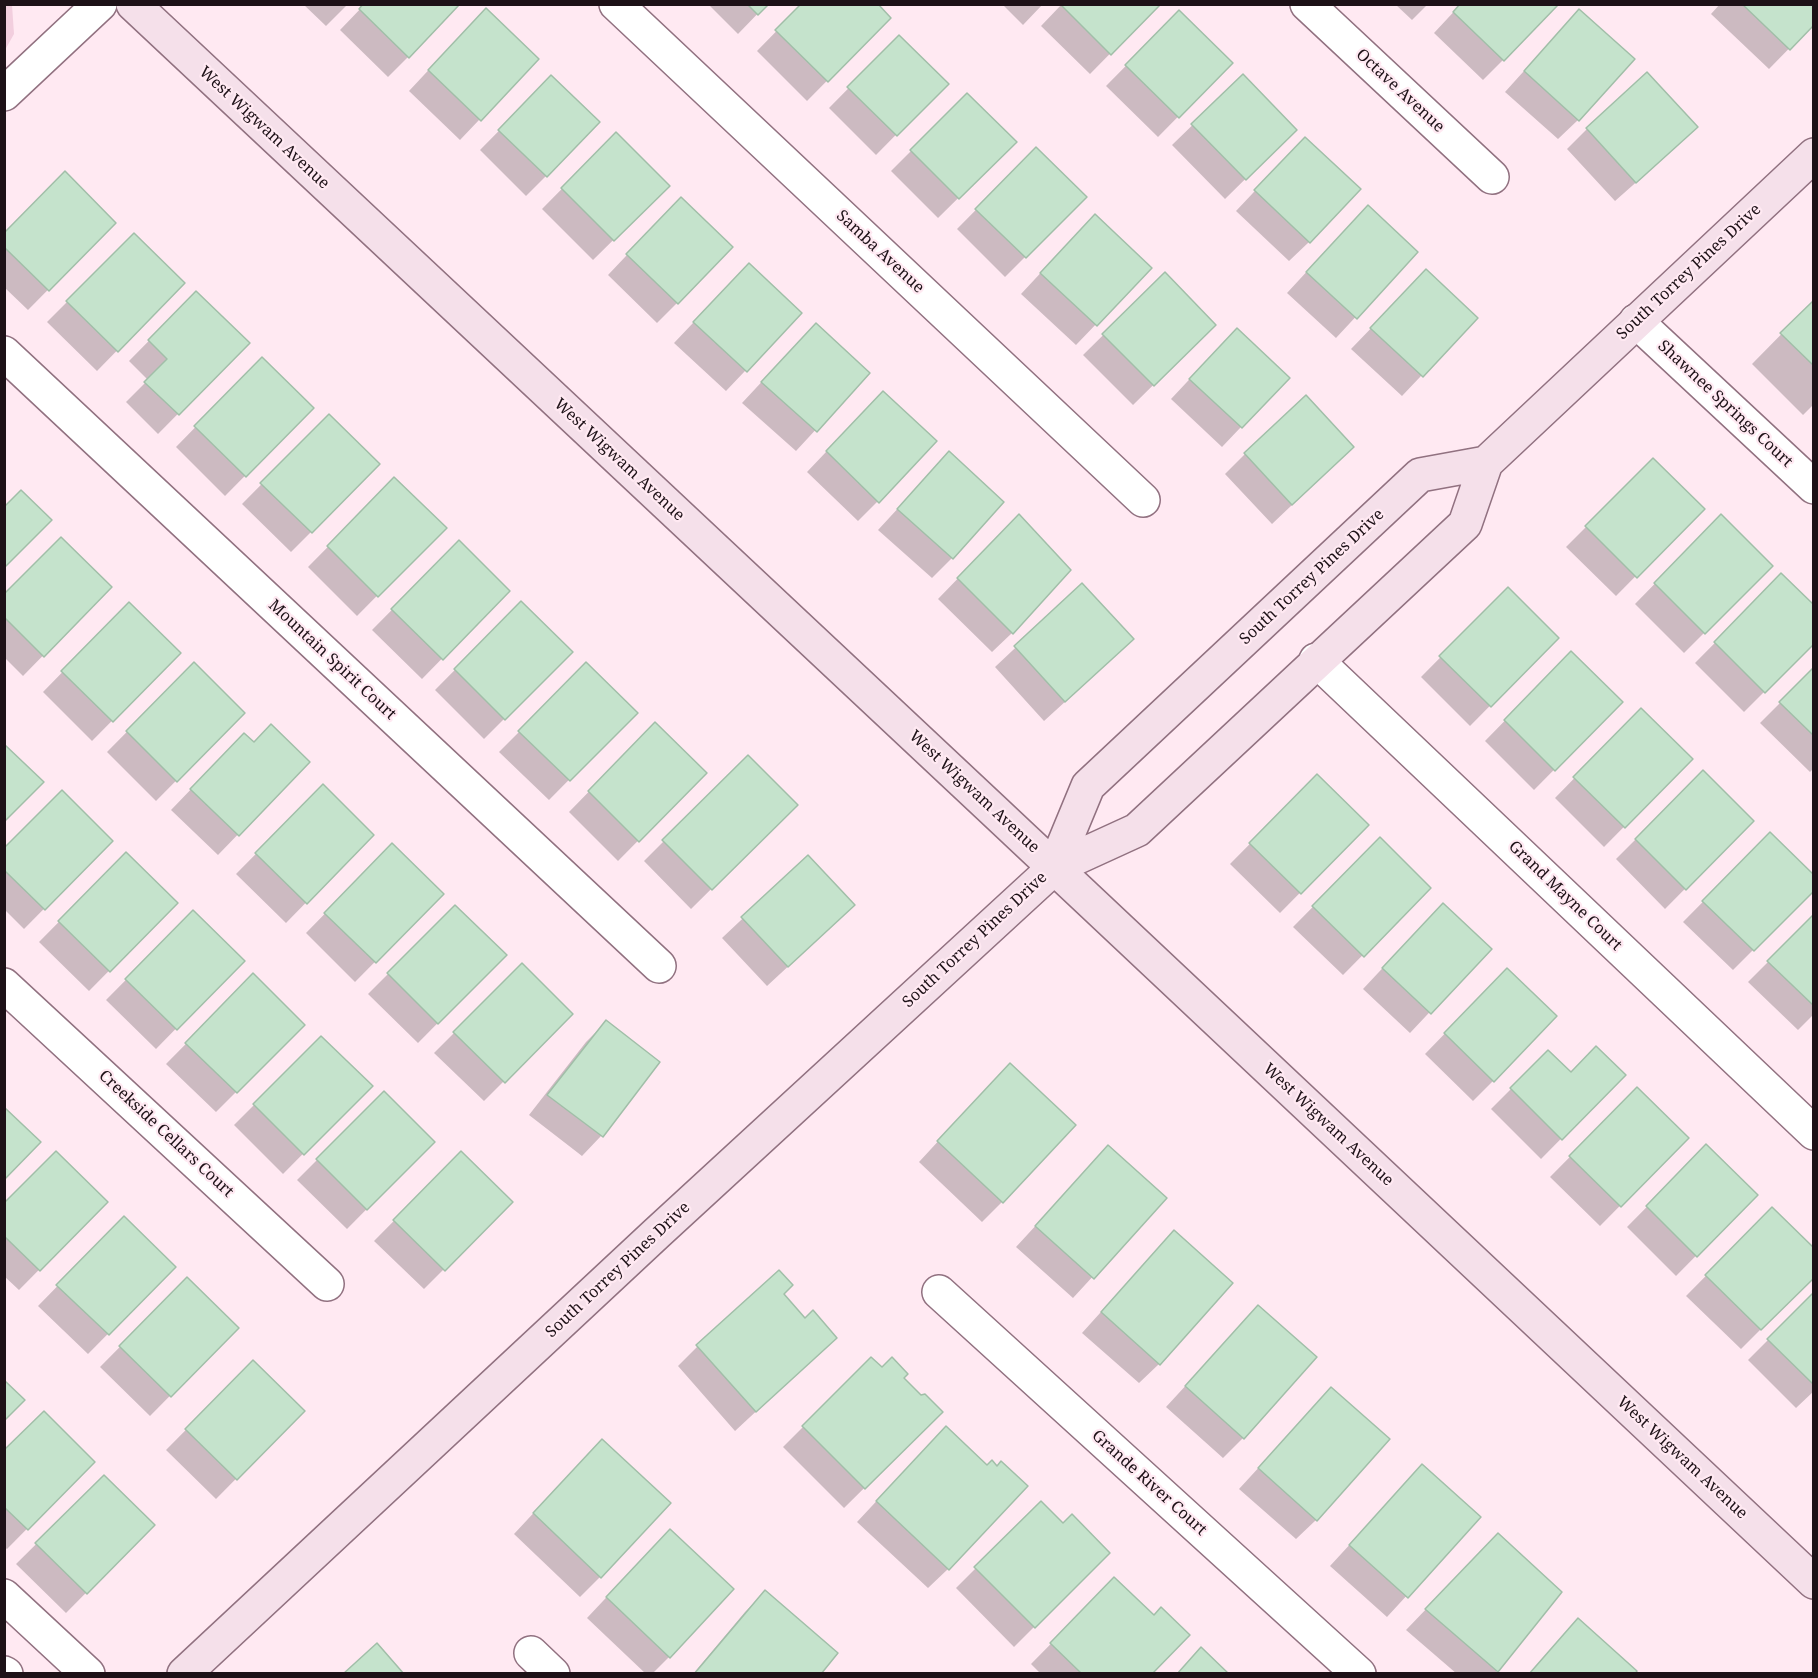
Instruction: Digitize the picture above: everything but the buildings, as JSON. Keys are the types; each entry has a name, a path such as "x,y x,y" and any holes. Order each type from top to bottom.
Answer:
{"street":[{"path":"4,94 100,4"},
{"name":"West Wigwam Avenue","path":"132,4 1814,1582"},
{"name":"Samba Avenue","path":"616,4 1143,500"},
{"name":"Octave Avenue","path":"1307,4 1492,177"},
{"name":"South Torrey Pines Drive","path":"183,1674 1054,868 1137,830 1316,660 1465,524 1486,463 1814,155"},
{"name":"Shawnee Springs Court","path":"1636,321 1814,487"},
{"name":"Mountain Spirit Court","path":"4,353 659,966"},
{"name":"South Torrey Pines Drive","path":"1054,868 1088,786 1420,475 1486,463"},
{"name":"Grand Mayne Court","path":"1316,660 1814,1133"},
{"name":"Creekside Cellars Court","path":"4,985 327,1284"},
{"name":"Grande River Court","path":"939,1292 1359,1674"},
{"path":"4,1596 88,1674"}],"shaded area":[{"path":"5,4 12,5 14,34 5,50"}]}
